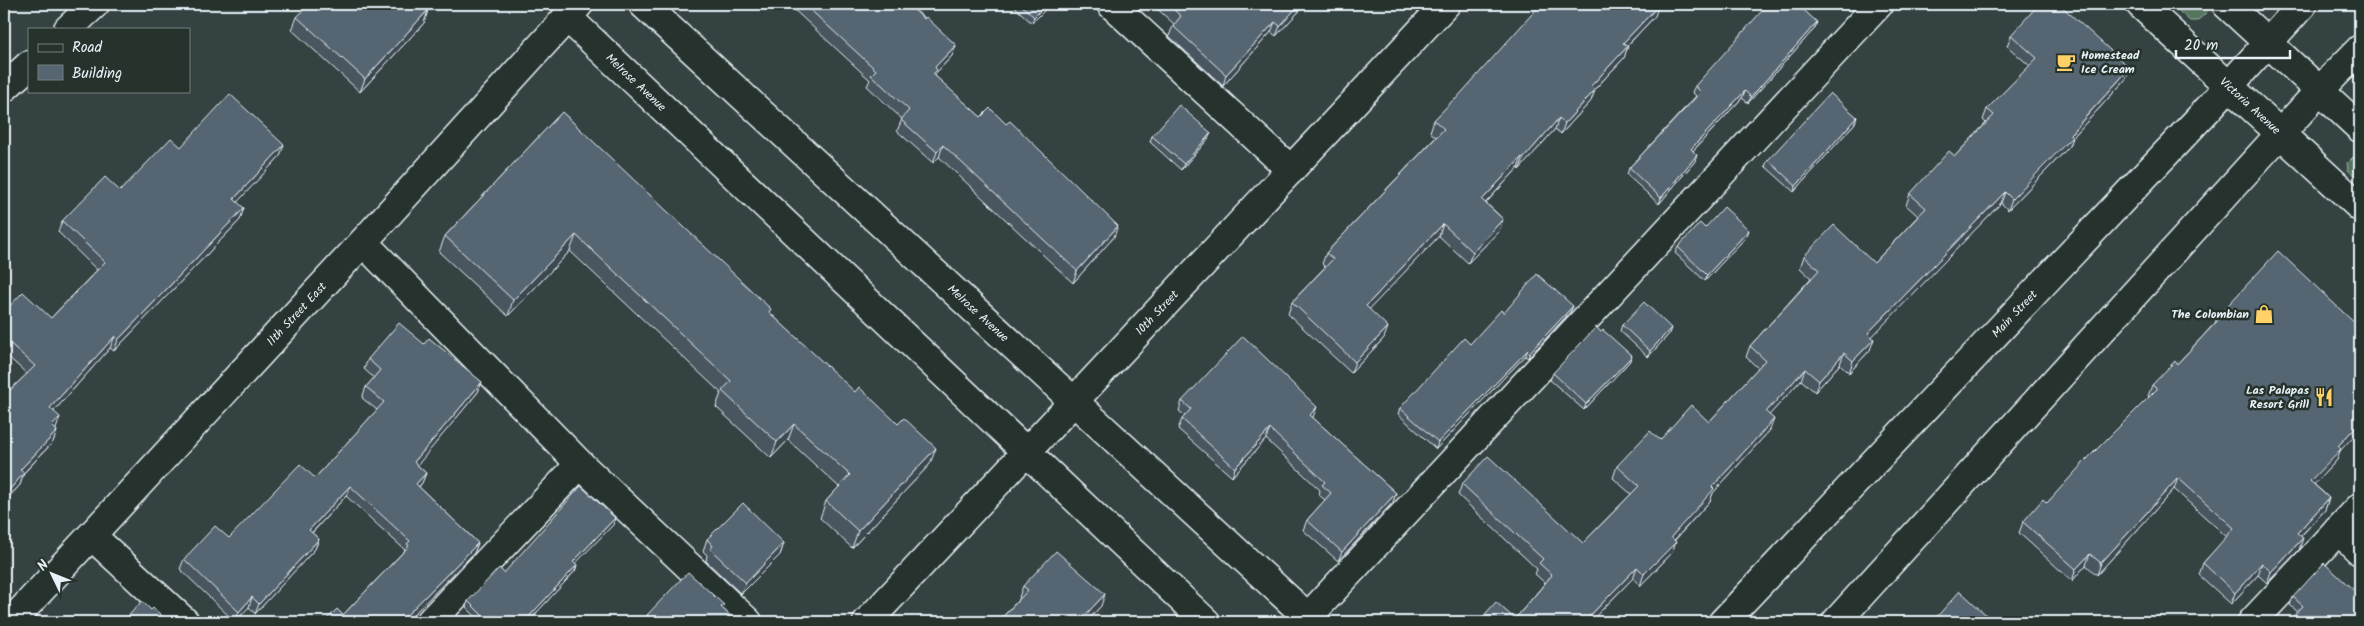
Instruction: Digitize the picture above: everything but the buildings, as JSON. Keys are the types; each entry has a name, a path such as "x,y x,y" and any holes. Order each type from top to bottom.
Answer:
{"street":[{"path":"69,28 95,4"},
{"name":"Melrose Avenue","path":"643,4 1074,400 1310,620"},
{"path":"1111,4 1291,170"},
{"name":"10th Street","path":"867,622 1446,4"},
{"path":"1310,620 1879,4"},
{"name":"Victoria Avenue","path":"2140,4 2360,207"},
{"path":"2226,4 2360,128"},
{"name":"Main Street","path":"1723,622 2303,4"},
{"name":"Melrose Avenue","path":"573,10 1027,452 1206,622"},
{"name":"11th Street East","path":"11,622 363,242 573,10"},
{"path":"1836,622 2320,90 2360,49"},
{"path":"4,88 28,66"},
{"path":"363,242 580,464 748,622"},
{"path":"430,622 580,464"},
{"path":"2252,622 2360,506"},
{"path":"2338,530 2360,551"},
{"path":"92,536 185,622"}],"green space":[{"path":"2171,4 2208,4 2209,6 2206,13 2197,21 2190,21"},
{"path":"2360,150 2360,181 2348,170 2347,163"}],"place":[{"name":"Homestead Ice Cream","path":"2066,62"},
{"name":"The Colombian","path":"2264,314"},
{"name":"Las Palapas Resort Grill","path":"2324,397"}]}
